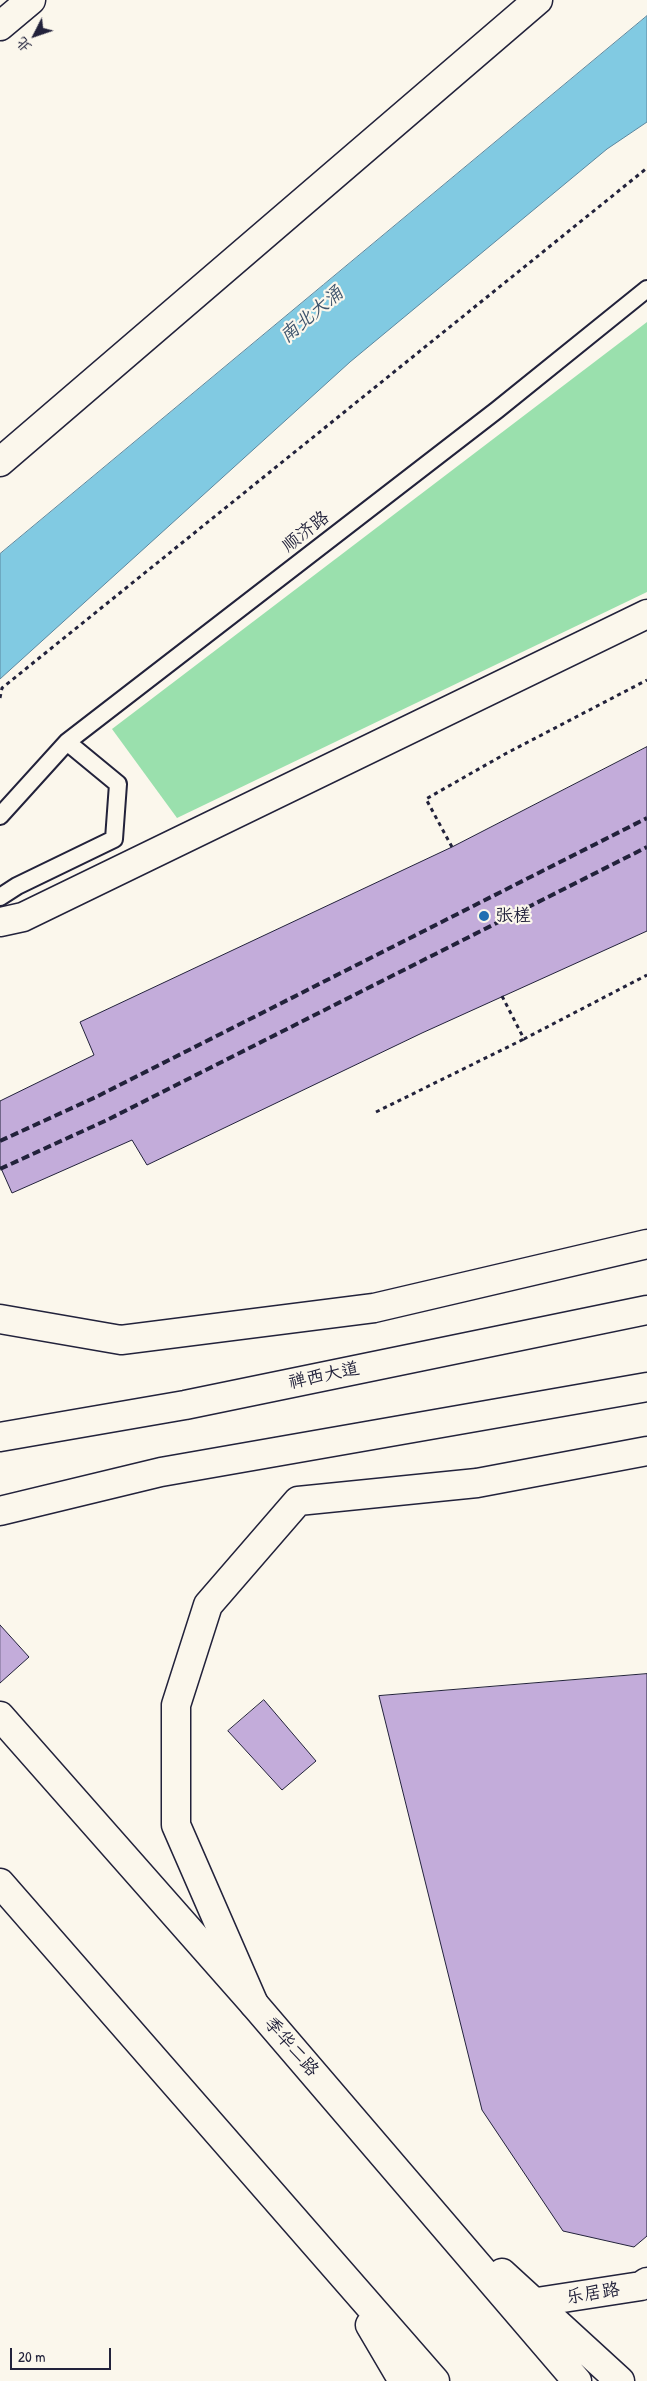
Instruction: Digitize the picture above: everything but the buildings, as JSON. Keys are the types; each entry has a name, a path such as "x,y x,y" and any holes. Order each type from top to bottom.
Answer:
{"main road":[{"path":"0,26 31,0"},
{"path":"0,462 538,0"},
{"path":"0,922 23,917 647,614"},
{"path":"0,1319 121,1340 374,1308 647,1244"},
{"name":"禅西大道","path":"0,1437 194,1403 647,1310"},
{"path":"0,1511 161,1472 647,1387"},
{"path":"254,2004 176,1825 176,1705 208,1605 298,1501 476,1483 647,1451"},
{"name":"季华二路","path":"0,1716 254,2004 577,2381"},
{"path":"0,1883 435,2381"},
{"path":"436,2217 537,2302 620,2381"},
{"path":"337,2268 403,2381"},
{"name":"乐居路","path":"537,2302 642,2286 647,2282"}],"lane":[{"name":"顺济路","path":"0,816 67,742 497,410 647,289"},
{"path":"0,897 17,886 114,839 118,784 67,742"}],"path":[{"path":"0,698 2,688 647,168"},
{"path":"452,848 426,799 505,754 647,680"},
{"path":"376,1112 524,1039 647,975"},
{"path":"502,996 524,1039"}],"green space":[{"path":"647,322 647,592 177,818 112,729"}],"water":[{"name":"南北大涌","path":"647,16 647,122 607,149 350,362 0,679 0,554"}],"railway":[{"path":"0,1141 96,1097 647,818"},
{"path":"0,1169 107,1120 647,847"}],"place":[{"name":"张槎","path":"484,916"}]}
